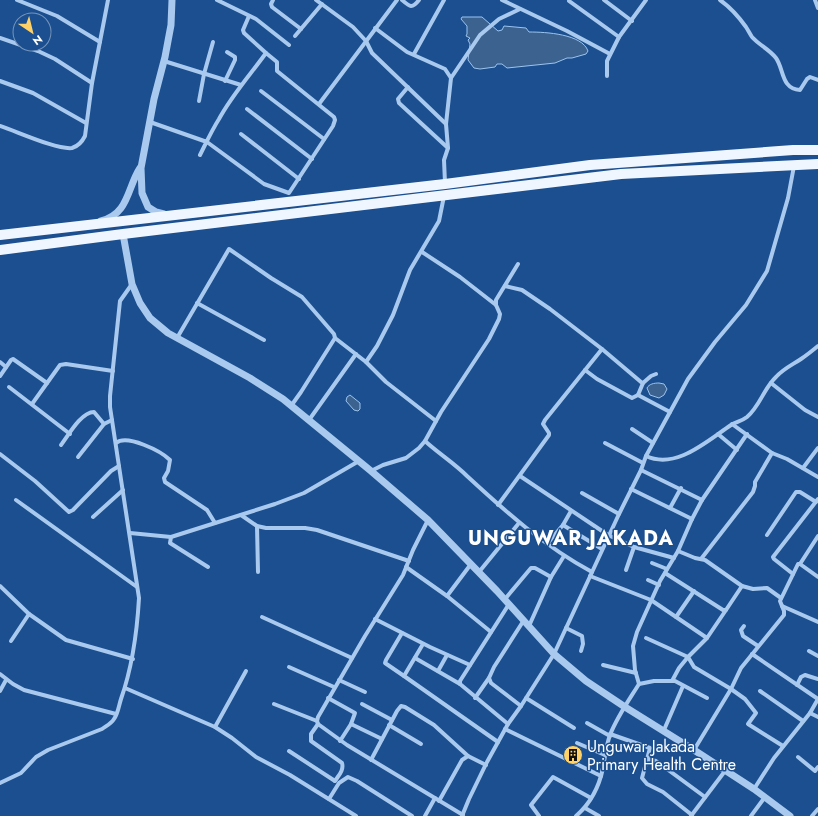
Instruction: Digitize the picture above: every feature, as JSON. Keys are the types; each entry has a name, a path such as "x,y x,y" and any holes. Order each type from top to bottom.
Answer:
{"main road":[{"path":"0,235 445,184 590,165 793,150 818,150"},
{"path":"0,250 621,174 794,164 818,164"}],"street":[{"path":"18,0 57,16 100,42"},
{"path":"0,126 57,146 71,148 78,146 83,142 92,83 108,0"},
{"path":"168,215 156,212 148,207 142,193 141,168 171,25 172,0"},
{"path":"217,0 256,19 289,45"},
{"path":"273,0 271,4 272,7 301,29"},
{"path":"316,0 353,27 366,41 372,53 446,124"},
{"path":"319,104 397,0"},
{"path":"402,0 412,6 419,0"},
{"path":"414,54 444,0"},
{"path":"502,0 567,31 610,54"},
{"path":"604,0 632,21"},
{"path":"607,76 607,61 610,54 619,37 646,0"},
{"path":"720,0 737,15 752,38 776,58 781,68 782,78 786,83 796,90 800,90 810,77 818,80"},
{"path":"814,0 818,8"},
{"path":"568,1 619,37"},
{"path":"295,36 322,4"},
{"path":"445,184 444,160 448,148 446,124 451,78 480,35 499,19 520,9"},
{"path":"150,122 207,142 264,184 289,194 335,120 334,117 319,104 277,70 277,62 244,33 243,30 249,16"},
{"path":"376,28 407,52 445,69 451,78"},
{"path":"0,38 38,51 55,59 92,83"},
{"path":"199,101 204,74 213,42"},
{"path":"225,81 235,60 235,57 227,52"},
{"path":"200,155 219,118 266,53"},
{"path":"164,61 241,86"},
{"path":"0,81 33,94 86,123"},
{"path":"408,87 398,99 399,102 448,148"},
{"path":"261,91 324,139"},
{"path":"247,109 312,159"},
{"path":"241,134 298,179"},
{"path":"274,704 318,722 340,741 463,816 469,799 505,729 554,654 608,535 641,470 646,456 688,378 715,342 746,305 767,271 788,198 794,164"},
{"path":"84,225 103,221 114,215 124,205 132,183 141,168"},
{"path":"366,362 383,335 393,315 405,281 439,221 444,195"},
{"path":"123,234 132,284 140,303 150,318 168,333 250,378 291,406 371,471 428,520 479,572 554,654 586,681 624,707 664,730 754,789 790,816"},
{"path":"177,338 230,249 277,282 302,297 330,329 335,338 366,362 386,382 436,421"},
{"path":"371,471 383,465 406,458 419,448 425,441 500,319 500,314 496,305 460,277 422,252"},
{"path":"496,305 496,300 518,264"},
{"path":"0,783 21,773 36,757 48,750 102,729 109,724 115,718 125,688 137,629 138,598 130,533 112,420 110,396 120,301 132,284"},
{"path":"505,286 522,290 550,309 643,383"},
{"path":"197,303 264,340"},
{"path":"291,406 335,338"},
{"path":"646,456 654,460 676,459 704,444 732,424 747,417 771,383 783,370 802,359 818,346"},
{"path":"498,505 549,436 549,433 543,424 544,420 602,350"},
{"path":"308,420 356,354"},
{"path":"0,376 13,359 47,383"},
{"path":"0,362 6,367"},
{"path":"32,404 60,365 66,364 113,370"},
{"path":"585,370 597,379 632,398 638,395 643,383 651,376 656,374"},
{"path":"771,383 800,406 818,417"},
{"path":"9,387 70,434"},
{"path":"638,395 670,412"},
{"path":"61,445 81,419 92,412 94,412 104,424"},
{"path":"78,456 104,424 112,420"},
{"path":"732,424 772,453 818,477"},
{"path":"632,429 653,443"},
{"path":"718,434 737,450"},
{"path":"639,684 636,673 633,646 637,632 702,500 747,434"},
{"path":"116,443 126,440 134,441 165,455 170,460 168,471 164,478 165,482 207,510 216,523"},
{"path":"425,441 467,476 519,523 564,556 591,574 652,600 707,638"},
{"path":"605,443 643,463"},
{"path":"803,468 818,448"},
{"path":"701,559 753,492 755,486 754,482 772,453"},
{"path":"0,454 35,481 69,512 73,510 112,471 119,466"},
{"path":"130,533 171,537 180,535 304,493 359,462"},
{"path":"641,470 681,488 702,500"},
{"path":"520,476 608,535 634,547 674,558"},
{"path":"670,508 681,488"},
{"path":"631,489 692,519"},
{"path":"93,517 123,490"},
{"path":"767,535 796,492 800,492 817,501 773,557 774,560 793,574"},
{"path":"582,493 619,514"},
{"path":"16,500 137,586"},
{"path":"547,544 563,525 571,510"},
{"path":"241,515 257,526 266,528 305,528 347,540 409,561"},
{"path":"334,781 340,774 343,767 342,763 311,741 312,734 328,698 406,567 428,520"},
{"path":"479,572 519,523"},
{"path":"563,525 602,549"},
{"path":"257,526 258,572"},
{"path":"694,750 731,688 741,668 784,614 780,601 781,598 796,566 800,564 818,536"},
{"path":"171,537 170,543 208,567"},
{"path":"626,570 634,547"},
{"path":"678,551 704,560 742,586 753,589 767,588 781,598"},
{"path":"529,626 551,578 564,556"},
{"path":"652,563 723,610 726,610"},
{"path":"447,596 471,564"},
{"path":"800,564 818,577"},
{"path":"406,567 447,596 491,632"},
{"path":"460,684 460,681 491,632 507,602 531,568 535,568 551,578"},
{"path":"648,580 659,585"},
{"path":"0,586 29,614 66,640 132,659"},
{"path":"672,681 679,668 707,638 742,586"},
{"path":"676,617 694,591"},
{"path":"782,606 818,622"},
{"path":"11,641 29,614"},
{"path":"262,617 352,658"},
{"path":"375,619 423,644 470,665"},
{"path":"475,698 489,678 494,667 524,620"},
{"path":"744,626 741,630 743,636 758,646"},
{"path":"566,628 582,636 583,644 581,651"},
{"path":"402,633 385,663 498,742"},
{"path":"646,638 688,657 694,667 731,688 745,699 756,713 748,724 783,746"},
{"path":"404,676 423,644"},
{"path":"809,651 818,656"},
{"path":"752,654 818,699 810,713 774,758 754,789"},
{"path":"438,671 446,655"},
{"path":"415,658 460,684 508,724"},
{"path":"603,665 636,673"},
{"path":"290,667 334,687"},
{"path":"215,727 246,672"},
{"path":"0,674 6,680 24,690 116,714"},
{"path":"797,685 801,677 805,675 818,679"},
{"path":"489,678 491,683 521,706"},
{"path":"0,691 6,680"},
{"path":"339,680 365,692"},
{"path":"576,816 585,808 597,788 610,735 624,707 639,684 654,681 672,681 707,698"},
{"path":"664,730 683,686"},
{"path":"125,688 215,727 256,757 290,775 356,816"},
{"path":"760,691 803,721"},
{"path":"328,698 354,713 350,724 340,741"},
{"path":"526,698 574,728"},
{"path":"362,704 392,720"},
{"path":"371,760 396,711 401,706 434,725 468,756 486,765"},
{"path":"810,713 818,717"},
{"path":"587,723 610,735 650,748 642,778 644,781 663,792 692,815 725,771"},
{"path":"350,724 382,739"},
{"path":"389,725 421,744"},
{"path":"505,729 601,776"},
{"path":"577,743 605,755"},
{"path":"289,751 339,784"},
{"path":"425,816 462,760 468,756"},
{"path":"798,757 815,771 818,767"},
{"path":"647,759 656,761 705,797"},
{"path":"329,799 339,784 348,777 357,781 412,816"},
{"path":"539,816 530,805 553,777 591,798"},
{"path":"751,816 764,797"},
{"path":"585,808 599,816"},
{"path":"812,816 818,809"}],"water":[{"path":"462,17 482,17 498,31 502,30 504,26 526,28 529,32 563,35 579,41 588,51 586,54 567,58 555,63 507,68 502,64 497,64 495,67 480,69 474,68 468,60 470,44 468,40 470,38 466,36 467,26 461,19"},
{"path":"652,384 664,384 667,389 664,395 659,398 650,395 647,388"},
{"path":"350,395 360,403 360,409 358,411 354,410 346,401 347,397"}],"place":[{"name":"Unguwar Jakada Primary Health Centre","path":"573,755"}],"district":[{"name":"UNGUWAR JAKADA","path":"571,538"}]}
